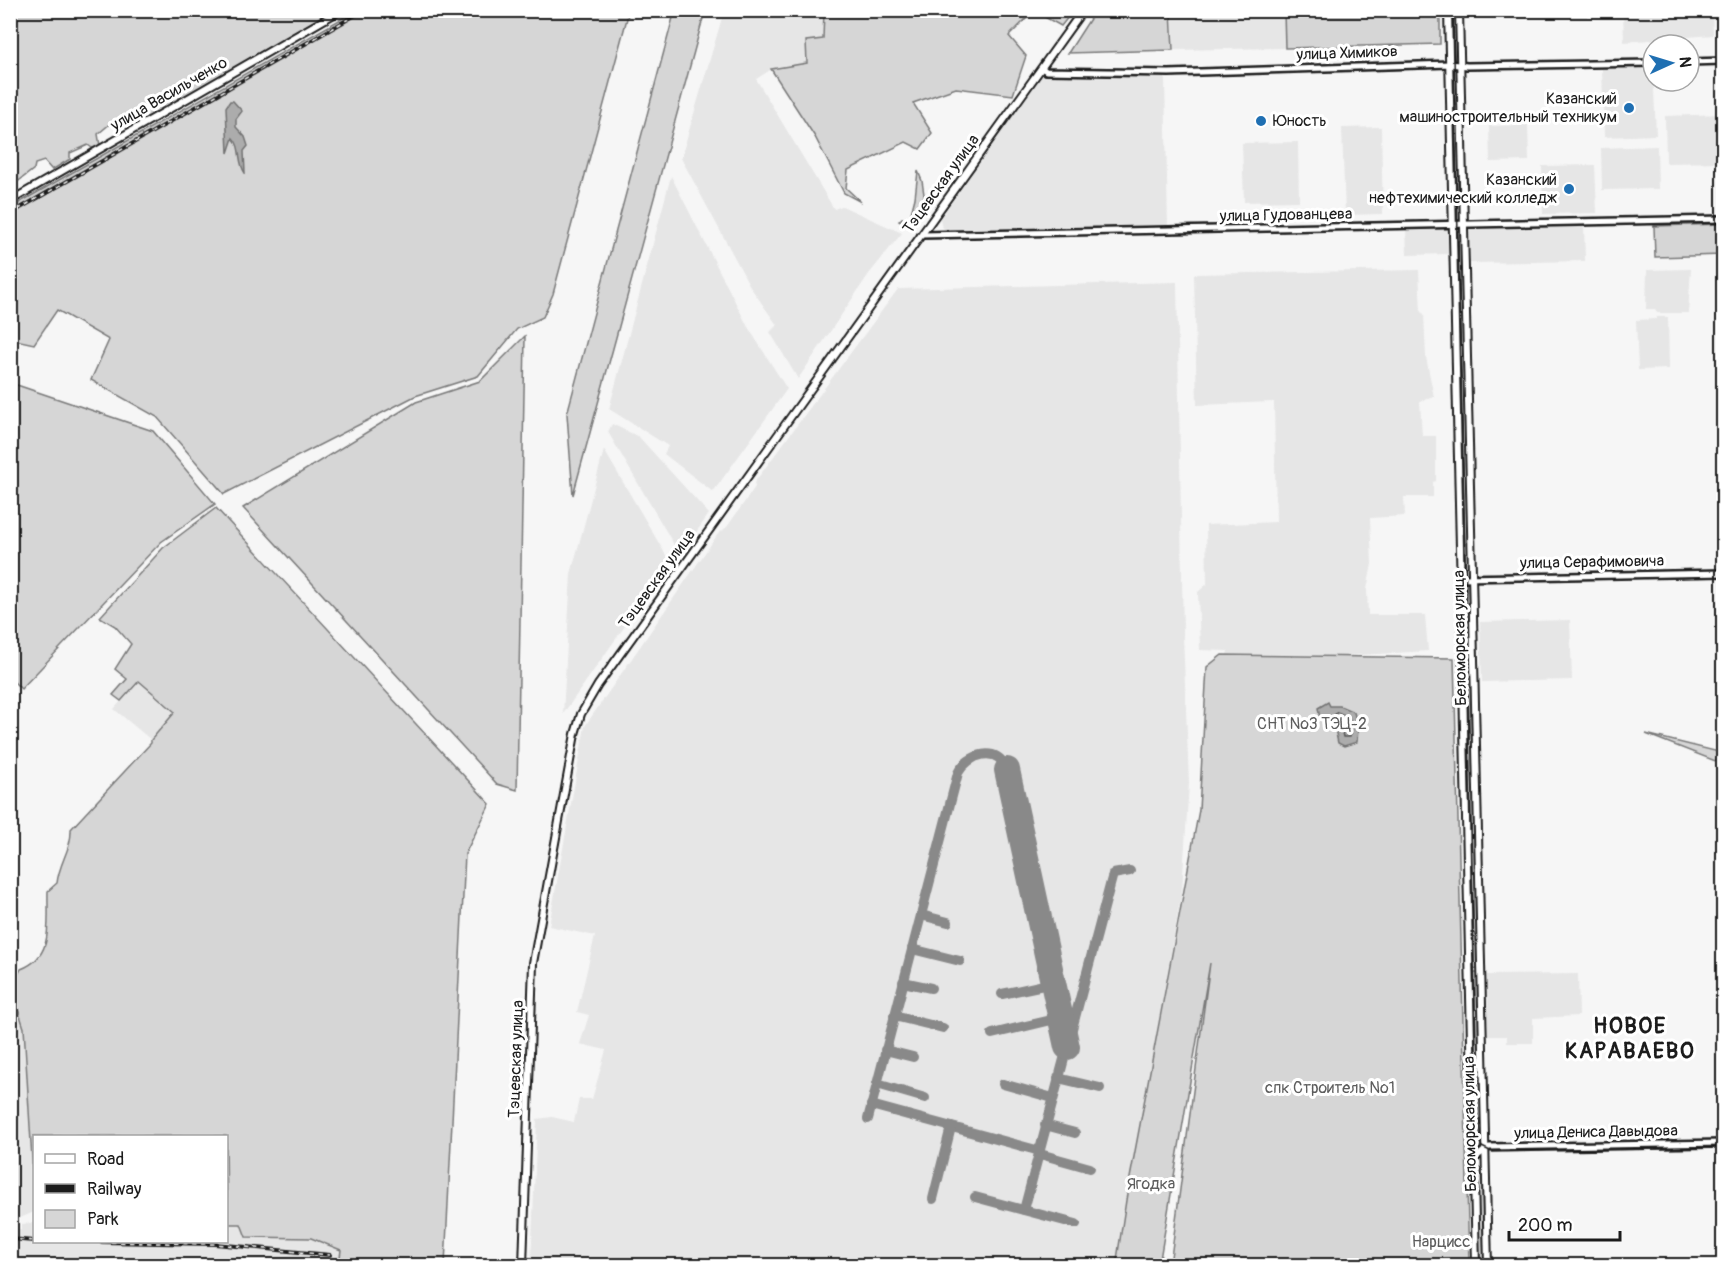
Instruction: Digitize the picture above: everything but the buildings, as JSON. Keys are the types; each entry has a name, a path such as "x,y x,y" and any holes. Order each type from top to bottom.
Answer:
{"main road":[{"name":"улица Васильченко","path":"10,201 341,10"},
{"name":"Тэцевская улица","path":"523,1266 533,963 575,734 581,714 598,685 1083,10"},
{"name":"Беломорская улица","path":"1448,10 1476,1266"},
{"name":"Беломорская улица","path":"1459,10 1488,1266"},
{"path":"1457,398 1469,398"}],"street":[{"path":"1701,62 1724,61"},
{"name":"улица Химиков","path":"1042,68 1046,71 1169,73 1450,64 1461,66 1641,63"},
{"name":"улица Гудованцева","path":"921,235 1724,219"},
{"name":"улица Серафимовича","path":"1461,578 1724,573"},
{"name":"улица Дениса Давыдова","path":"1485,1149 1724,1143"},
{"path":"1474,1159 1485,1149"}],"shaded area":[{"path":"724,11 824,11 823,40 807,63 772,69 756,79 834,209 842,206 902,233 869,274 798,379 770,332 777,325 751,288 681,158"},
{"path":"1171,11 1284,11 1285,48 1173,50"},
{"path":"1499,11 1587,11 1587,18 1499,17"},
{"path":"1623,11 1712,11 1713,35 1641,33 1641,41 1624,42"},
{"name":"Казанский машиностроительный техникум","path":"1641,67 1641,93 1654,93 1656,135 1604,137 1602,69"},
{"path":"1041,76 1165,78 1168,228 945,230 940,219"},
{"path":"1723,114 1723,162 1666,163 1665,116"},
{"path":"1528,125 1529,161 1490,162 1489,126"},
{"path":"1381,127 1383,214 1345,215 1342,128"},
{"path":"1298,142 1299,201 1244,202 1242,143"},
{"path":"1657,146 1658,189 1602,190 1601,148"},
{"name":"Казанский нефтехимический колледж","path":"1595,165 1597,213 1543,214 1542,166"},
{"path":"671,176 748,327 787,389 713,492 664,454 668,446 609,409"},
{"path":"1584,225 1585,261 1470,263 1470,226"},
{"path":"1450,228 1450,254 1407,255 1406,229"},
{"path":"1691,269 1688,313 1657,313 1655,309 1646,309 1647,270"},
{"path":"1419,270 1426,357 1434,397 1420,401 1422,436 1436,436 1436,481 1433,482 1433,497 1404,497 1405,516 1370,518 1372,564 1367,589 1368,615 1425,615 1428,651 1344,656 1227,655 1228,651 1200,650 1198,592 1207,584 1206,525 1276,522 1274,402 1197,405 1194,274"},
{"path":"1177,282 1183,635 1189,783 1182,891 1116,1265 531,1266 537,1119 552,1117 574,1122 579,1099 592,1099 606,1050 580,1044 589,1015 577,1012 595,936 549,926 585,726 718,534 727,527 755,487 754,483 898,289"},
{"path":"1657,317 1668,317 1669,369 1638,370 1636,320 1656,319"},
{"path":"612,424 639,437 709,514 680,555 608,432"},
{"path":"604,450 670,562 563,714 571,574"},
{"path":"1570,620 1572,680 1482,682 1480,622"},
{"path":"139,681 175,712 151,740 114,709"},
{"path":"1578,974 1579,1016 1533,1018 1533,1043 1507,1043 1507,1036 1488,1036 1487,975"},
{"path":"11,986 24,1028 33,1212 11,1222"},
{"path":"33,1223 33,1243 228,1243 228,1224 241,1224 246,1237 311,1238 341,1250 339,1266 11,1266 11,1231 21,1229 21,1224"}],"green space":[{"path":"675,10 705,11 573,495 567,414"},
{"path":"824,10 1073,11 1061,26 1034,11 1009,36 1026,56 1013,95 956,88 913,103 932,133 920,149 906,142 848,170 846,188 861,202 844,193 815,137 771,69 807,63 806,41 823,39"},
{"path":"11,11 332,11 129,128 121,120 111,123 98,134 100,146 92,148 88,145 70,153 70,159 52,170 44,161 35,164 34,169 11,187"},
{"path":"355,11 629,11 553,294 543,317 517,329 478,376 415,396 224,494 157,417 91,380 109,340 57,310 34,344 11,339 10,208"},
{"path":"1095,11 1171,11 1173,50 1068,53"},
{"path":"1284,11 1440,11 1440,44 1285,48"},
{"path":"918,171 926,208 912,228 899,221 902,218 909,221 915,198"},
{"path":"1723,224 1723,255 1655,257 1654,226"},
{"path":"525,336 517,790 497,784 243,508 416,402 480,381"},
{"path":"11,383 153,431 215,504 161,542 21,689 10,678"},
{"path":"216,508 490,804 465,854 445,1265 339,1265 341,1250 311,1238 246,1237 241,1224 228,1224 228,1135 33,1135 33,1176 24,1028 11,987 21,969 32,963 44,947 48,926 48,891 57,883 70,843 71,829 151,743 151,740 175,712 139,681 121,701 113,695 127,679 115,669 131,644 115,626 100,617 163,548"},
{"path":"1471,579 1479,968 1471,969 1464,580"},
{"path":"1222,655 1454,658 1469,1265 1170,1265 1210,963 1159,1265 1116,1266 1127,1194 1199,810 1207,667"},
{"path":"1646,734 1723,753 1723,764"},
{"path":"1472,973 1479,973 1482,1147 1475,1147"},
{"path":"1476,1169 1482,1169 1484,1265 1479,1265"}],"water":[{"path":"230,101 233,101 242,111 236,119 236,127 245,137 248,146 244,151 245,173 238,146 233,138 228,153 226,107"},
{"path":"1328,702 1330,706 1340,706 1354,712 1358,729 1357,742 1344,746 1338,743 1332,723 1320,719 1318,708"}],"taxiway":[{"path":"868,1119 958,773 969,761 983,755 997,757 1007,770"},
{"path":"1024,1210 1113,874 1130,871"},
{"path":"921,915 948,922"},
{"path":"912,949 960,961"},
{"path":"903,982 931,988"},
{"path":"1002,994 1053,983"},
{"path":"894,1016 943,1028"},
{"path":"992,1034 1060,1018"},
{"path":"885,1050 913,1057"},
{"path":"1058,1078 1100,1088"},
{"path":"877,1084 925,1098"},
{"path":"1003,1084 1053,1098"},
{"path":"871,1105 1040,1151"},
{"path":"1045,1125 1075,1133"},
{"path":"933,1199 951,1127"},
{"path":"1040,1154 1090,1168"},
{"path":"975,1197 1076,1224"}],"runway":[{"path":"1007,770 1067,1047"}],"tram line":[{"path":"1453,10 1478,1138 1482,1147 1492,1152 1724,1148"}],"railway":[{"path":"10,214 364,10"},
{"path":"10,1239 33,1241"},
{"path":"158,1243 215,1244 330,1255"}],"place":[{"name":"Казанский машиностроительный техникум","path":"1629,108"},
{"name":"Юность","path":"1261,121"},
{"name":"Казанский нефтехимический колледж","path":"1569,189"}],"district":[{"name":"НОВОЕ КАРАВАЕВО","path":"1630,1038"}],"park label":[{"name":"СНТ №3 ТЭЦ-2","path":"1312,724"},
{"name":"спк Строитель №1","path":"1330,1088"},
{"name":"Ягодка","path":"1151,1184"},
{"name":"Нарцисс","path":"1441,1242"}]}
